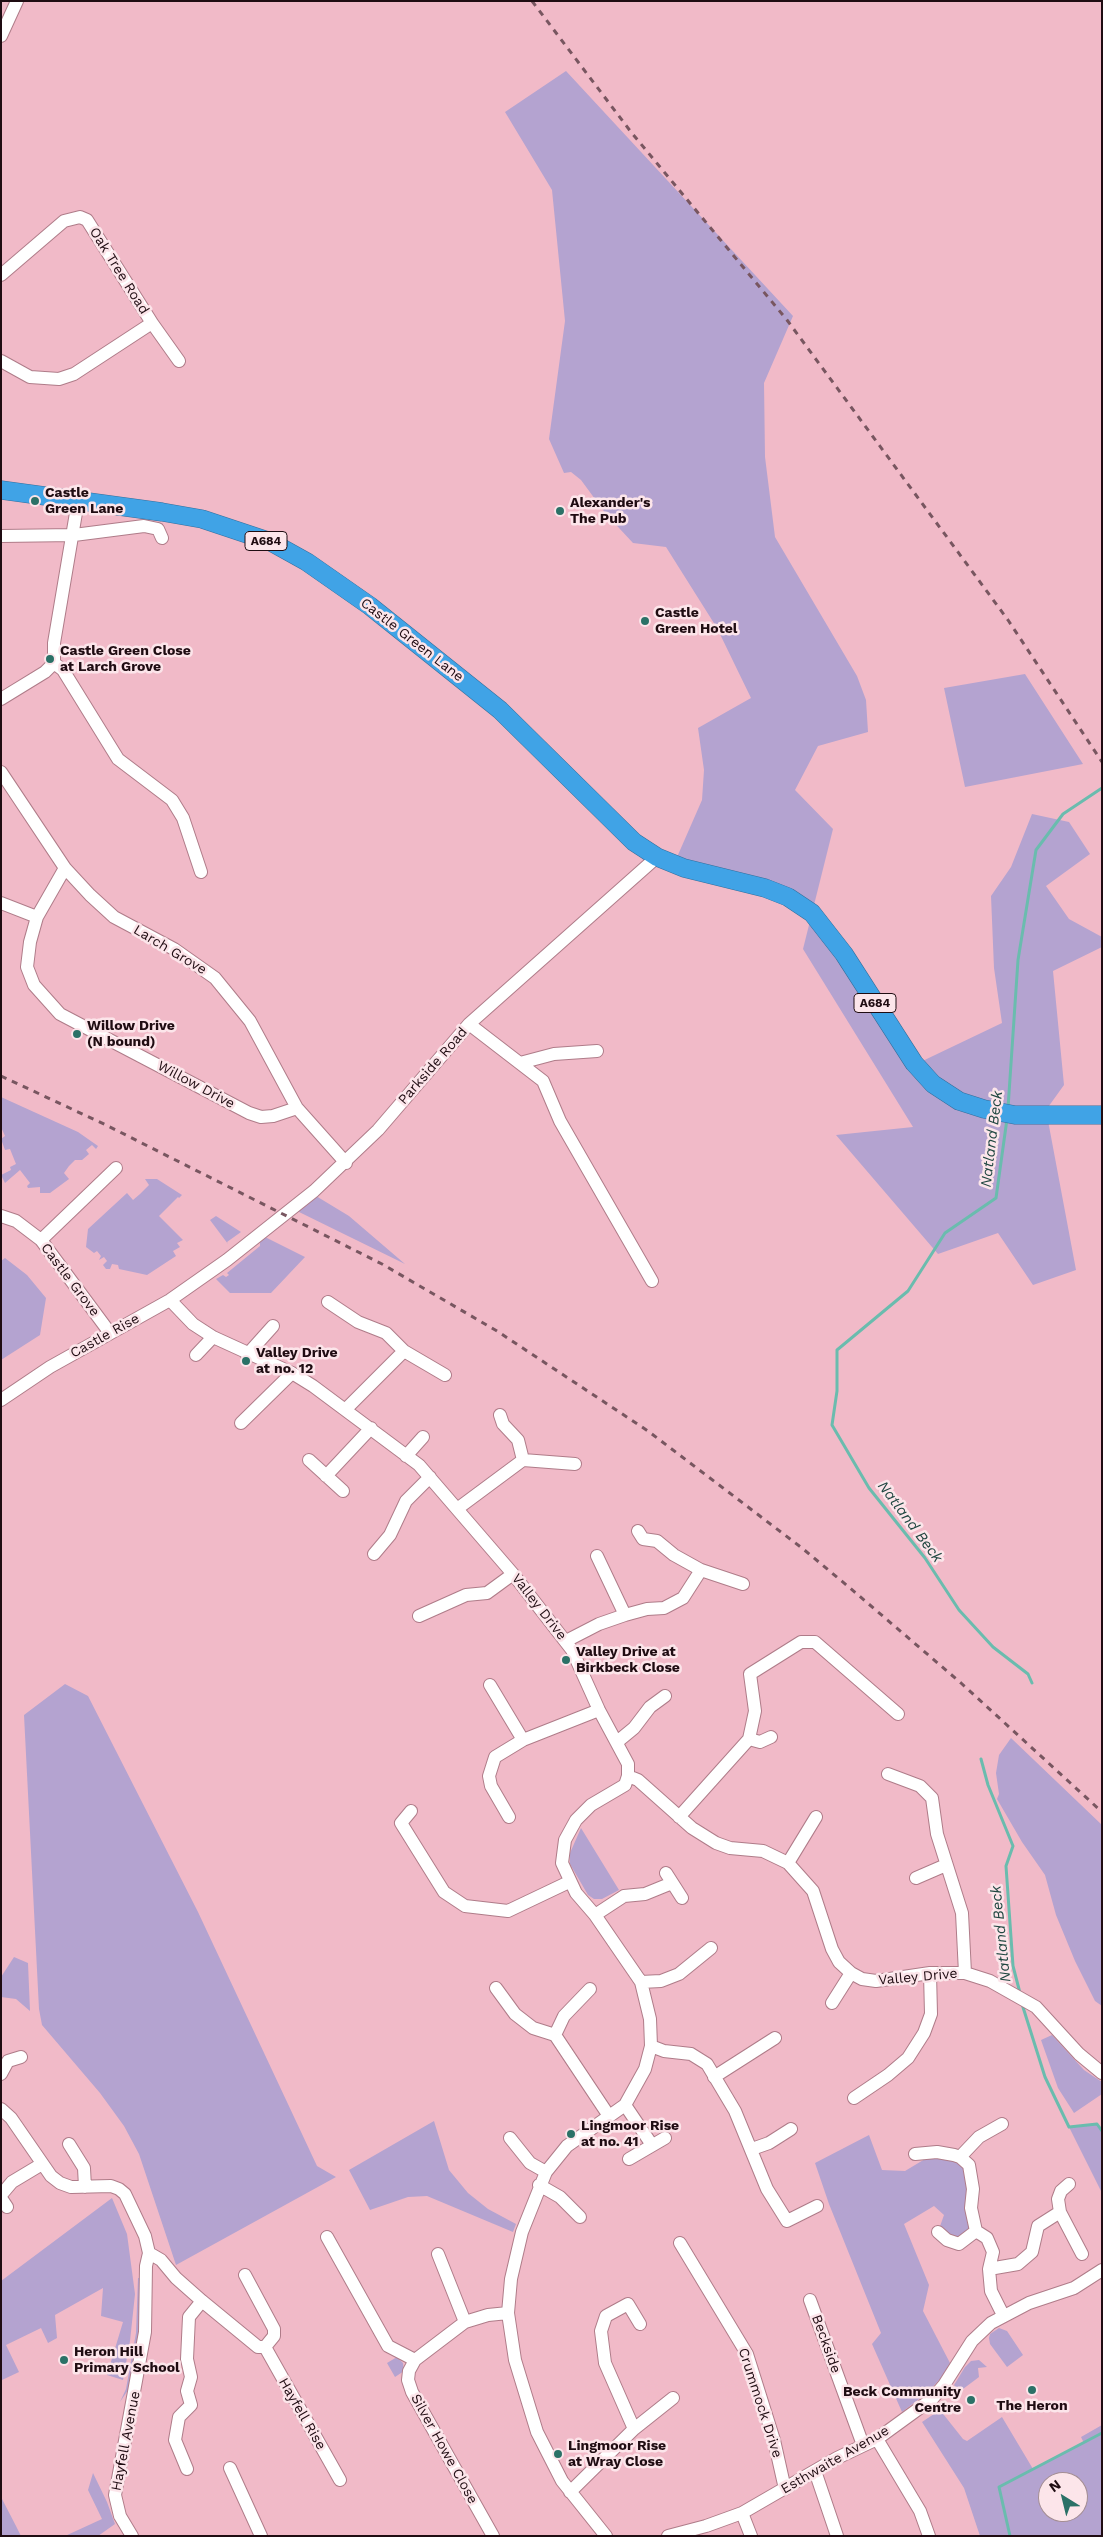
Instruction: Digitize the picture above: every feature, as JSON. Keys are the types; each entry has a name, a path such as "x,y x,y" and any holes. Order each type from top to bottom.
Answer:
{"highway":[{"name":"Castle Green Lane","path":"1,490 202,519 271,542 308,562 370,606 495,706 634,842 657,857"},
{"name":"A684","path":"657,857 684,868 765,888 788,897 812,913 844,954 914,1063 933,1084 959,1101 984,1109 1014,1115 1102,1116"}],"street":[{"path":"1,36 17,1"},
{"name":"Oak Tree Road","path":"1,275 64,221 80,216 87,220 152,323 179,361"},
{"path":"1,361 30,377 59,379 74,374 152,323"},
{"path":"1,699 45,672 54,663 54,644 74,535 78,501"},
{"path":"1,536 74,535 144,526 158,529 162,538"},
{"path":"54,663 63,670 118,759 172,800 183,818 201,872"},
{"name":"Larch Grove","path":"1,772 65,868 90,895 114,917 174,949 214,978 250,1021 297,1108 346,1163"},
{"name":"Parkside Road","path":"209,1273 278,1221 346,1163 378,1130 469,1024 657,857"},
{"name":"Willow Drive","path":"65,868 38,917 30,942 27,967 34,984 60,1014 249,1113 261,1117 274,1116 297,1108"},
{"path":"1,903 38,917"},
{"path":"469,1024 543,1081 560,1121 652,1281"},
{"path":"520,1064 554,1054 597,1051"},
{"path":"41,1240 116,1168"},
{"name":"Castle Grove","path":"1,1216 16,1220 41,1240 110,1334"},
{"name":"Castle Rise","path":"1,1400 50,1367 170,1300 209,1273"},
{"name":"Valley Drive","path":"170,1300 193,1324 213,1337 248,1355 292,1373 346,1409 430,1477 513,1574 572,1650 599,1710 628,1764 628,1776"},
{"path":"328,1302 358,1322 386,1333 404,1351 445,1375"},
{"path":"248,1355 273,1326"},
{"path":"196,1355 213,1337"},
{"path":"346,1409 404,1351"},
{"path":"241,1423 292,1373"},
{"path":"500,1415 504,1424 518,1440 523,1460"},
{"path":"326,1476 371,1428"},
{"path":"406,1456 423,1437"},
{"path":"309,1460 343,1491"},
{"path":"457,1509 523,1460 575,1464"},
{"path":"374,1554 390,1535 406,1501 430,1477"},
{"path":"638,1531 643,1539 657,1541 701,1570 743,1584"},
{"path":"597,1556 625,1615"},
{"path":"566,1642 599,1624 647,1609 664,1608 683,1598 701,1570"},
{"path":"419,1616 466,1595 487,1593 513,1574"},
{"path":"679,1817 749,1739 756,1711 750,1674 801,1642 815,1642 898,1714"},
{"path":"490,1685 523,1740"},
{"path":"617,1742 634,1728 650,1707 666,1696"},
{"path":"509,1817 491,1786 489,1776 495,1757 523,1740 599,1710"},
{"path":"749,1739 760,1742 771,1737"},
{"path":"888,1774 920,1786 932,1798 937,1834 946,1865 956,1888 962,1913 965,1973"},
{"path":"606,2536 570,2492 549,2458 529,2409 515,2360 508,2313 511,2279 520,2242 539,2185 546,2172 568,2146 626,2105 645,2069 651,2046 650,2019 641,1982 595,1915 569,1882 562,1863 562,1856 570,1830 591,1804 625,1785 628,1776 638,1780 679,1817 716,1843 730,1848 763,1851 788,1863 813,1891 832,1949 839,1962 850,1973 832,2003"},
{"path":"410,1812 401,1823 444,1892 465,1906 508,1911 569,1882"},
{"path":"788,1863 816,1817"},
{"path":"916,1878 946,1865"},
{"path":"595,1915 624,1896 645,1894 669,1878 682,1898"},
{"path":"641,1982 661,1981 679,1974 711,1948"},
{"name":"Valley Drive","path":"850,1973 862,1979 876,1981 930,1973 965,1973 990,1981 1041,2012 1079,2054 1102,2073"},
{"path":"858,2091 888,2075 908,2058 924,2033 932,2014 930,1973"},
{"path":"496,1988 515,2014 533,2028 555,2035 609,2116"},
{"path":"555,2035 564,2016 590,1989"},
{"path":"714,2076 775,2038"},
{"path":"651,2046 664,2051 691,2054 707,2064 735,2111 752,2149 766,2189 787,2221 817,2206"},
{"path":"1,2074 10,2057"},
{"path":"626,2105 652,2145"},
{"path":"1,2109 10,2118 51,2176 60,2183 71,2187 111,2186 125,2194 142,2226 149,2253 161,2260 176,2278 258,2347 265,2347 274,2336 274,2329 245,2275"},
{"path":"960,2156 979,2137 1002,2124"},
{"path":"752,2149 768,2143 791,2129"},
{"path":"510,2138 530,2163 546,2172"},
{"path":"629,2159 664,2138"},
{"path":"69,2144 84,2168 85,2187"},
{"path":"915,2154 938,2152 960,2156 969,2165 972,2189 970,2208 976,2231 987,2238 993,2252 989,2270 991,2291 1003,2315"},
{"path":"3,2200 12,2182 42,2164"},
{"path":"1069,2184 1062,2191 1058,2199 1060,2212 1082,2254"},
{"path":"539,2185 560,2197 580,2217"},
{"path":"989,2270 1018,2264 1032,2252 1038,2226 1060,2212"},
{"path":"938,2232 948,2240 959,2244 976,2231"},
{"path":"327,2237 383,2338 397,2352 415,2360 465,2322 488,2315 508,2313"},
{"name":"Crummock Drive","path":"680,2243 747,2354 774,2440 786,2489"},
{"name":"Hayfell Avenue","path":"132,2536 120,2516 115,2495 145,2332 146,2266 149,2253"},
{"path":"438,2254 465,2322"},
{"name":"Esthwaite Avenue","path":"668,2536 706,2526 742,2513 815,2471 877,2439 932,2399 944,2385 972,2341 991,2323 1003,2315 1074,2288 1099,2276"},
{"name":"Beckside","path":"810,2300 863,2446"},
{"path":"187,2469 175,2440 179,2417 191,2405 187,2391 191,2377 187,2359 189,2317 202,2301"},
{"path":"634,2429 605,2362 601,2330 606,2316 628,2304 640,2324"},
{"name":"Hayfell Rise","path":"265,2347 340,2480"},
{"name":"Silver Howe Close","path":"415,2360 408,2371 408,2380 412,2392 493,2536"},
{"path":"570,2492 634,2429 673,2398"},
{"path":"877,2439 920,2511 929,2536"},
{"path":"230,2468 262,2536"},
{"path":"815,2471 837,2536"},
{"path":"742,2513 750,2536"}],"shaded area":[{"path":"566,71 793,316 764,383 765,457 775,537 857,676 866,700 868,732 818,746 795,790 833,829 812,913 674,864 702,800 704,770 698,728 751,698 717,628 666,547 633,543 606,514 581,480 571,472 564,473 549,439 565,321 552,190 505,112"},
{"path":"1025,674 1083,764 965,787 944,688"},
{"path":"1032,814 1069,822 1090,854 1046,886 1069,919 1102,937 1102,947 1053,971 1064,1085 1046,1110 1076,1270 1033,1285 998,1233 938,1254 836,1135 913,1127 803,949 812,913 912,1066 1002,1023 994,968 991,896 1011,867"},
{"path":"1,1097 78,1132 98,1146 96,1149 92,1145 86,1150 89,1154 82,1160 75,1160 64,1173 69,1179 50,1193 40,1193 40,1187 28,1188 27,1186 30,1183 20,1170 5,1183 1,1175 11,1170 10,1167 16,1164 10,1149 5,1150 1,1139 5,1136 1,1127"},
{"path":"145,1179 157,1179 182,1195 159,1216 183,1240 177,1243 180,1247 173,1251 176,1256 147,1275 119,1269 118,1265 112,1264 110,1269 106,1269 103,1265 107,1261 104,1257 99,1260 101,1256 97,1251 94,1253 86,1247 88,1229 127,1193 133,1200 140,1194 149,1185"},
{"path":"316,1196 349,1216 405,1264 297,1211"},
{"path":"216,1216 241,1232 227,1242 228,1244 210,1220"},
{"path":"265,1237 305,1257 271,1293 230,1293 216,1279 223,1275 226,1277 229,1275 227,1273 260,1246 260,1241"},
{"path":"5,1258 27,1275 46,1298 40,1335 1,1360 1,1261"},
{"path":"65,1684 88,1696 198,1912 317,2166 336,2177 176,2265 139,2154 124,2126 100,2093 42,2025 39,2009 24,1715"},
{"path":"1011,1738 1102,1825 1102,2006 1095,2001 1075,1961 1056,1915 1045,1875 1022,1842 997,1799 999,1794 996,1773 999,1755"},
{"path":"581,1828 619,1890 602,1899 594,1899 588,1895 570,1864 570,1853"},
{"path":"14,1957 28,1963 30,2011 16,1999 1,1997 1,1977"},
{"path":"1052,2035 1084,2070 1102,2082 1102,2094 1074,2113 1058,2088 1041,2040"},
{"path":"434,2121 449,2170 468,2193 488,2209 516,2224 513,2232 427,2196 408,2197 370,2210 349,2170"},
{"path":"1097,2124 1102,2131 1102,2193 1069,2127"},
{"path":"869,2135 882,2170 905,2171 925,2159 942,2157 969,2165 976,2231 959,2244 938,2232 944,2215 934,2206 904,2224 929,2285 923,2311 950,2363 941,2378 927,2393 902,2412 872,2344 881,2333 829,2204 815,2163"},
{"path":"112,2198 127,2234 135,2294 130,2341 123,2380 107,2375 123,2322 101,2316 103,2288 55,2315 57,2338 48,2343 41,2328 6,2345 19,2372 2,2380 1,2383 1,2281"},
{"path":"138,2278 141,2278 139,2333 128,2390 120,2402 126,2389 136,2333"},
{"path":"999,2328 1007,2331 1023,2355 1007,2367 990,2344 990,2334"},
{"path":"397,2357 403,2363 404,2371 395,2377 387,2363"},
{"path":"979,2360 987,2367 978,2368 979,2377 959,2392 954,2385 965,2367 971,2361"},
{"path":"940,2410 963,2439 967,2441 1002,2417 1033,2469 1084,2443 1081,2437 1102,2425 1102,2536 980,2536 964,2488 922,2422"},
{"path":"93,2473 115,2524 98,2536 65,2536 102,2519 88,2490"},
{"path":"1,2497 16,2526 21,2536 1,2536"}],"waterway":[{"name":"Natland Beck","path":"1008,1108 1018,960 1036,850 1063,814 1102,788"},
{"name":"Natland Beck","path":"1007,1119 996,1198 945,1233 908,1291 837,1350 837,1391 832,1425 869,1488 925,1558 959,1610 993,1647 1028,1674 1032,1683"},
{"name":"Natland Beck","path":"981,1759 988,1785 1013,1846 1006,1866 1013,1966 1020,1993"},
{"name":"Natland Beck","path":"1022,2004 1045,2077 1069,2127 1097,2124 1102,2131"},
{"name":"Natland Beck","path":"1010,2536 999,2487 1102,2433"}],"railway":[{"path":"532,1 631,132 787,320 1008,620 1102,762"},
{"path":"1,1076 106,1125 382,1264 497,1331 648,1431 802,1548 850,1588 961,1683 1102,1812"}],"place":[{"name":"Castle Green Lane","path":"35,501"},
{"name":"Alexander's The Pub","path":"560,511"},
{"name":"Castle Green Hotel","path":"645,621"},
{"name":"Castle Green Close at Larch Grove","path":"50,659"},
{"name":"Willow Drive (N bound)","path":"77,1034"},
{"name":"Valley Drive at no. 12","path":"246,1361"},
{"name":"Valley Drive at Birkbeck Close","path":"566,1660"},
{"name":"Lingmoor Rise at no. 41","path":"571,2134"},
{"name":"Heron Hill Primary School","path":"64,2360"},
{"name":"The Heron","path":"1032,2390"},
{"name":"Beck Community Centre","path":"971,2400"},
{"name":"Lingmoor Rise at Wray Close","path":"558,2454"}]}
